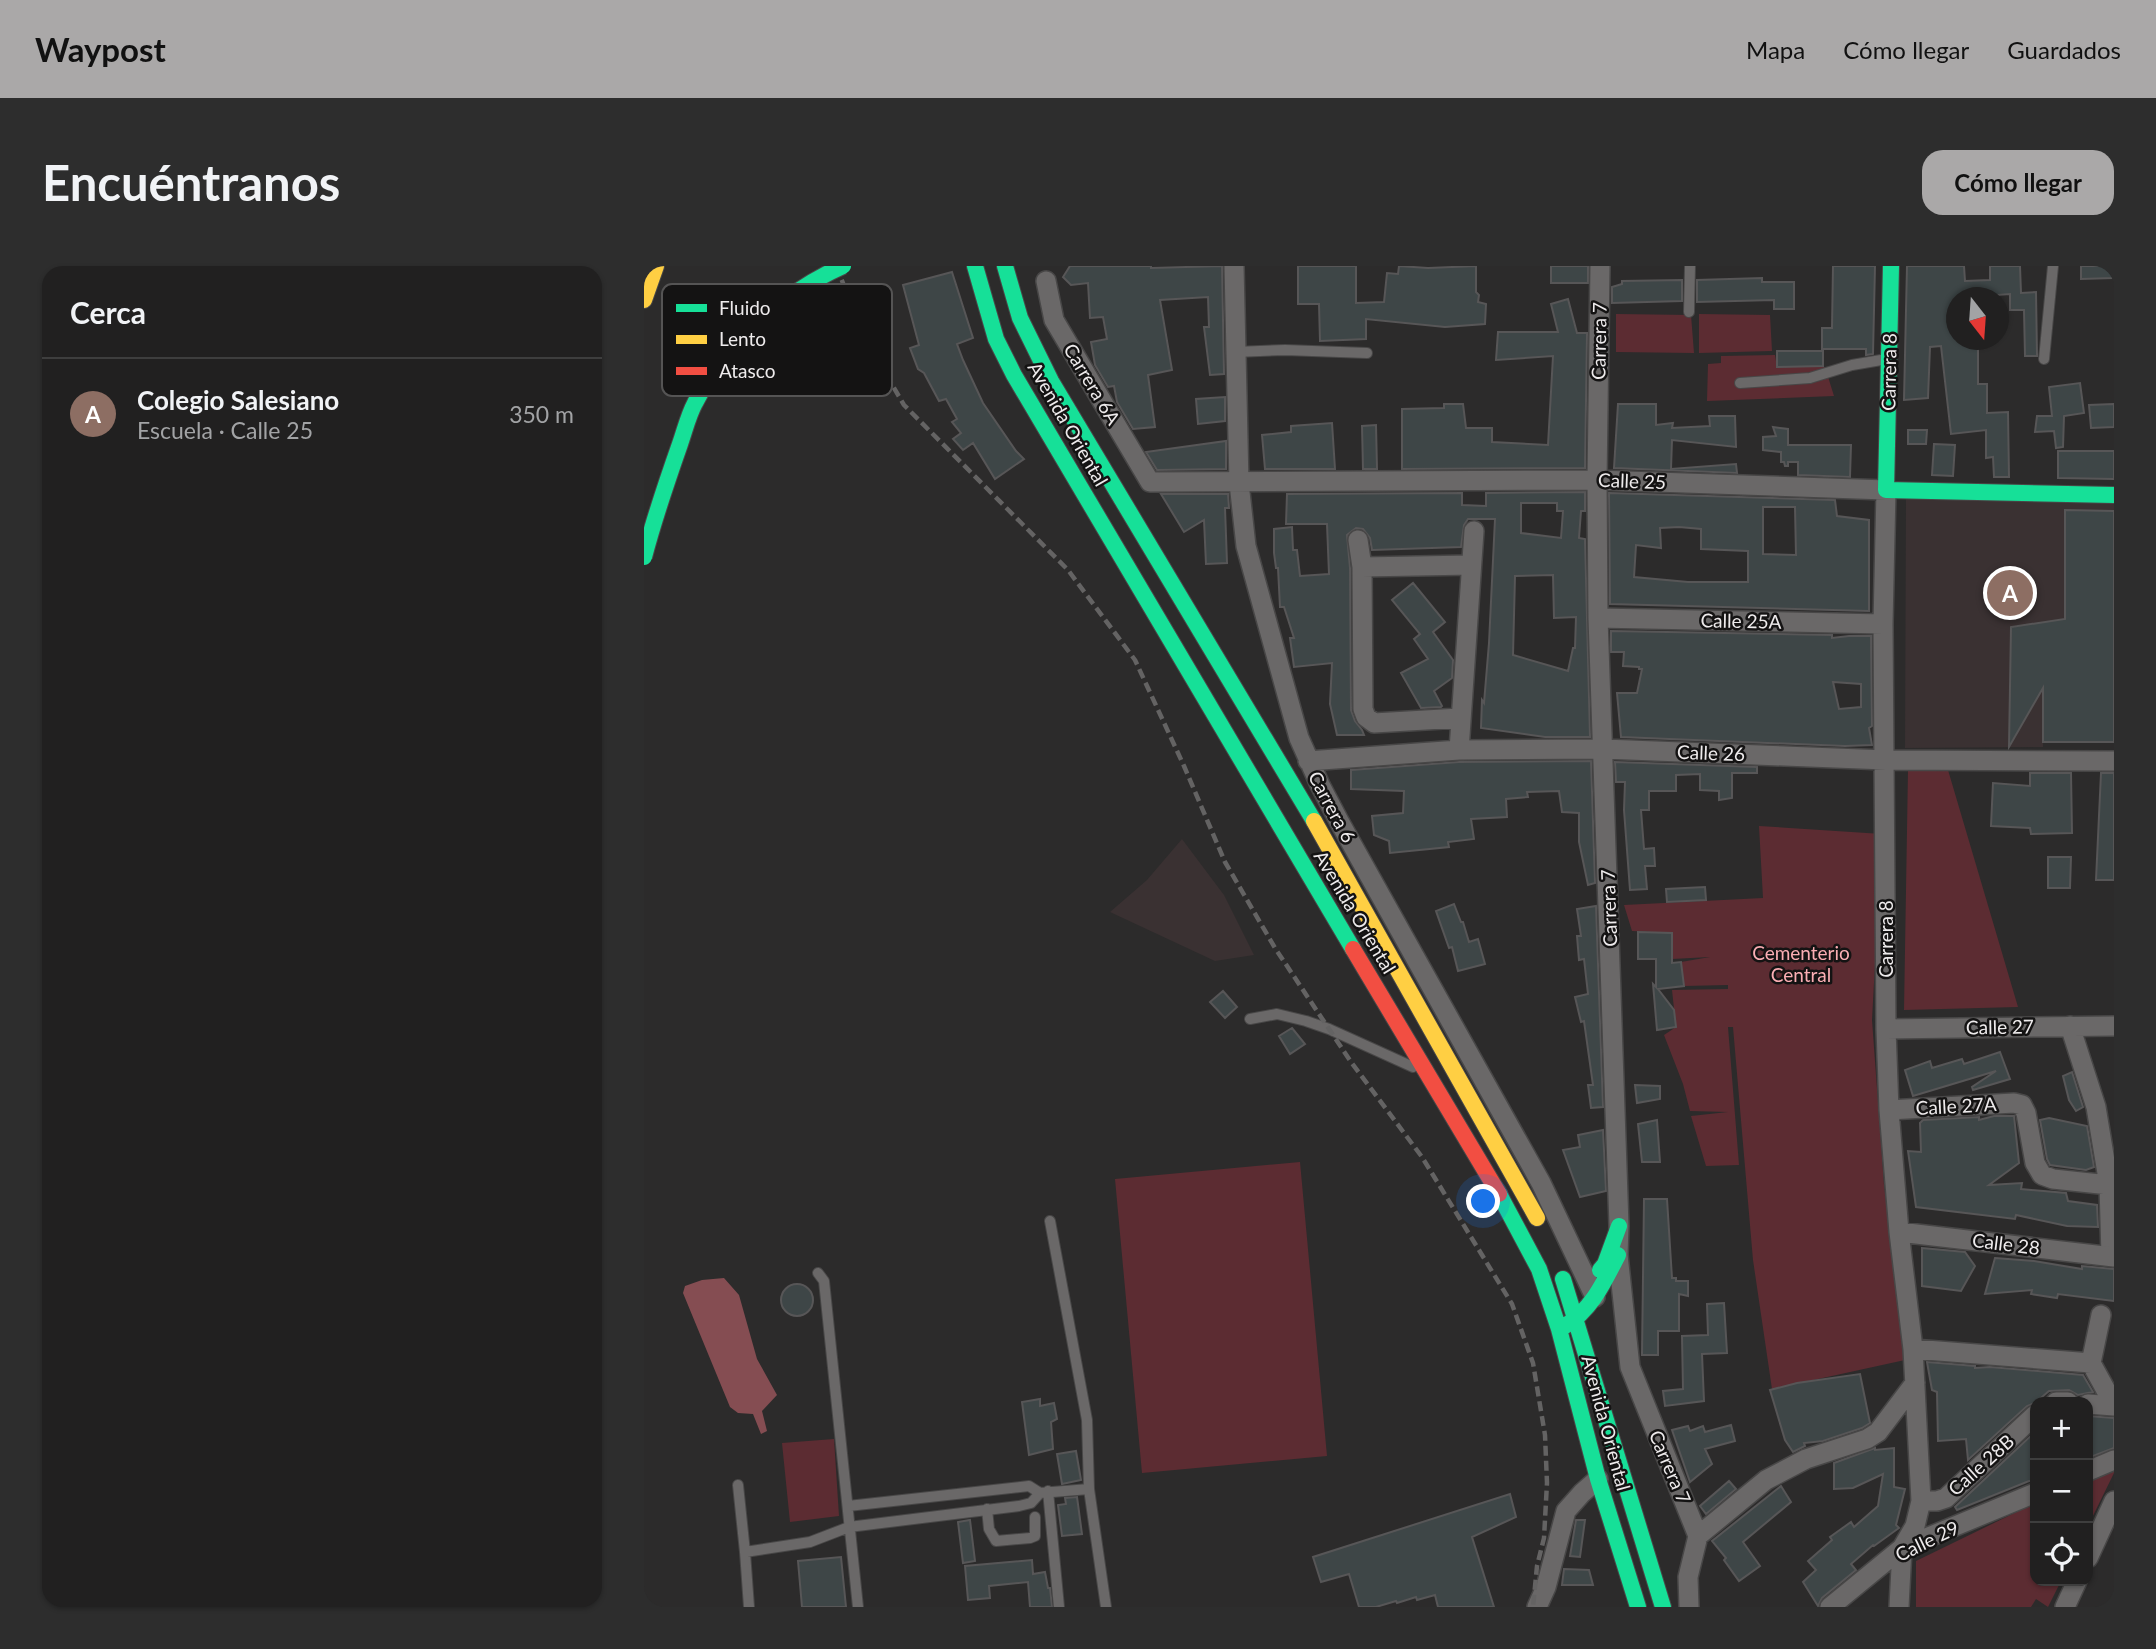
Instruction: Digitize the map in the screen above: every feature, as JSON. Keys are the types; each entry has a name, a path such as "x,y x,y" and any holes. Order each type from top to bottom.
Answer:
{"main road":[{"path":"644,300 656,266"},
{"path":"808,284 821,274 843,266"},
{"name":"Avenida Oriental","path":"975,266 996,339 1014,375 1514,1218 1539,1269 1559,1329 1598,1479 1637,1607"},
{"name":"Avenida Oriental","path":"1005,266 1020,318 1051,381 1315,823 1542,1230"},
{"name":"Carrera 8","path":"1886,490 1891,266"},
{"path":"644,557 657,506 700,396"},
{"name":"Calle 25","path":"1886,490 2114,495"},
{"path":"1586,1277 1598,1272 1605,1264 1619,1226"},
{"path":"1559,1329 1578,1319 1595,1297 1618,1255"},
{"name":"Avenida Oriental","path":"1586,1277 1560,1270 1578,1319 1663,1607"}],"street":[{"name":"Carrera 6","path":"1234,266 1239,483 1246,546 1299,738 1308,761 1347,835 1541,1183 1595,1297"},
{"name":"Carrera 7","path":"1600,266 1598,618 1618,1255 1630,1367 1699,1536"},
{"name":"Carrera 6A","path":"1046,281 1054,320 1150,482"},
{"name":"Calle 25","path":"1150,482 1597,480 1886,490"},
{"name":"Carrera 8","path":"1886,490 1883,624 1886,1029 1889,1110 1899,1232 1913,1349 1921,1501 1915,1527 1902,1548 1899,1607"},
{"path":"1459,750 1474,531"},
{"path":"1359,540 1362,567 1363,709 1366,717 1374,723 1460,718"},
{"path":"1362,567 1471,565"},
{"name":"Calle 25A","path":"1598,618 1883,624"},
{"name":"Calle 26","path":"1308,761 1459,750 1603,749 1886,760 2114,761"},
{"path":"2070,1026 2096,1107 2109,1185 2113,1256"},
{"name":"Calle 27","path":"1886,1029 2114,1026"},
{"name":"Calle 27A","path":"1889,1110 2014,1103 2022,1105 2026,1113 2035,1163 2042,1175 2053,1179 2109,1185"},
{"name":"Calle 28","path":"1899,1232 2113,1256"},
{"path":"2101,1315 2091,1363 2114,1406"},
{"path":"1913,1349 2091,1363"},
{"path":"1689,1607 1688,1577 1699,1536 1766,1480 1806,1459 1878,1432 1915,1383"},
{"path":"2093,1404 2114,1406"},
{"name":"Calle 28B","path":"1921,1501 1946,1498 2030,1420"},
{"path":"2093,1469 2114,1460"},
{"path":"1537,1607 1546,1587 1566,1511 1598,1479"},
{"name":"Calle 29","path":"1830,1607 1902,1548 2030,1495"},
{"path":"2093,1547 2114,1501"},
{"path":"2065,1607 2075,1586"}],"lane":[{"path":"1689,312 1690,266"},
{"path":"2044,359 2053,266"},
{"path":"1234,352 1285,350 1367,353"},
{"path":"1740,383 1810,378 1852,365 1889,359"},
{"path":"1250,1019 1277,1014 1306,1021 1427,1073"},
{"path":"1050,1221 1087,1420 1089,1489 1107,1607"},
{"path":"818,1273 824,1281 858,1607"},
{"path":"738,1485 749,1607"},
{"path":"848,1506 1029,1486 1044,1492 1089,1489"},
{"path":"746,1552 810,1542 849,1527 1031,1503 1044,1492"},
{"path":"1044,1492 1059,1607"},
{"path":"964,1493 966,1511"},
{"path":"987,1509 989,1529 996,1541 1035,1536 1035,1517"}],"shaded area":[{"path":"1906,496 2114,498 2114,687 2043,688 2043,747 1905,748"},
{"path":"1182,839 1224,895 1254,955 1215,961 1110,912 1147,880"},
{"path":"724,1278 739,1295 757,1359 777,1395 762,1411 767,1431 761,1434 753,1414 738,1413 730,1407 683,1293 685,1286 702,1280"}],"green space":[{"path":"1616,314 1691,315 1694,353 1616,352"},
{"path":"1699,314 1770,315 1772,351 1699,353"},
{"path":"1775,355 1777,367 1825,367 1834,396 1707,401 1708,364 1721,363 1721,356"},
{"path":"1908,770 1948,770 2018,1007 1904,1010"},
{"name":"Cementerio Central","path":"1759,826 1882,834 1872,1020 1884,1185 1905,1360 1772,1389 1753,1260 1733,1027 1728,1027 1739,1165 1706,1166 1691,1116 1728,1112 1690,1111 1683,1084 1664,1035 1676,1027 1672,990 1728,989 1728,985 1684,986 1681,962 1710,957 1672,959 1672,933 1632,931 1624,905 1763,898"},
{"path":"1300,1162 1327,1456 1142,1473 1115,1179"},
{"path":"834,1439 839,1516 790,1522 782,1443"},
{"path":"2114,1464 2114,1473 2093,1516 2093,1474"},
{"path":"2030,1505 2030,1586 2058,1586 2048,1607 2036,1599 2031,1607 1916,1607 1916,1561"}],"building":[{"path":"1070,266 1222,266 1224,374 1210,375 1204,327 1209,327 1208,297 1160,300 1172,370 1148,375 1155,427 1133,429 1117,402 1114,386 1108,387 1095,365 1091,342 1107,339 1103,317 1090,318 1088,283 1071,285 1063,277"},
{"path":"1298,266 1356,266 1356,303 1384,302 1387,273 1398,274 1399,266 1476,266 1478,302 1486,304 1485,324 1445,327 1366,319 1366,339 1320,341 1319,304 1298,304"},
{"path":"1551,266 1588,266 1588,283 1551,283"},
{"path":"1833,266 1875,266 1873,354 1866,355 1866,349 1822,349 1822,328 1832,328"},
{"path":"1907,266 1964,266 1965,281 1990,280 1990,266 2020,266 2021,293 2036,292 2037,356 2025,356 2024,310 2010,310 2009,287 1946,287 1946,350 1978,350 1978,384 1987,384 1987,413 2008,412 2009,477 1994,477 1993,457 1986,458 1986,430 1951,434 1941,346 1930,347 1928,398 1904,400"},
{"path":"2081,266 2114,266 2114,278 2081,279"},
{"path":"952,272 973,338 957,344 963,360 983,403 1024,459 995,479 973,443 963,450 953,439 961,433 952,422 957,419 946,399 939,401 924,373 918,369 910,348 919,345 903,285"},
{"path":"1762,278 1762,282 1794,282 1794,309 1774,309 1774,300 1697,302 1697,280"},
{"path":"1682,280 1682,301 1612,303 1612,287 1622,284 1622,281"},
{"path":"1568,299 1577,333 1587,333 1585,468 1402,469 1402,409 1444,408 1444,404 1463,404 1466,428 1492,428 1492,442 1548,445 1553,356 1496,360 1498,332 1558,332 1551,304"},
{"path":"1777,351 1823,351 1823,366 1777,367"},
{"path":"2080,383 2084,413 2064,416 2063,447 2056,448 2054,431 2035,432 2037,416 2052,416 2049,387"},
{"path":"1225,397 1225,421 1198,424 1196,399"},
{"path":"1618,404 1656,404 1656,425 1673,423 1672,428 1710,426 1709,416 1735,416 1736,447 1672,440 1671,469 1736,464 1737,473 1614,468"},
{"path":"2114,404 2114,427 2091,428 2089,405"},
{"path":"1332,423 1335,469 1265,469 1262,435 1291,432 1291,426"},
{"path":"1376,425 1377,469 1363,469 1362,426"},
{"path":"1773,427 1788,429 1788,445 1851,445 1850,477 1798,475 1798,462 1788,462 1788,466 1785,466 1784,462 1781,462 1781,452 1763,450 1763,437 1776,436"},
{"path":"1908,430 1927,430 1926,444 1908,444"},
{"path":"1226,441 1226,469 1157,470 1146,452"},
{"path":"1934,444 1955,445 1953,476 1932,475"},
{"path":"2058,451 2114,451 2114,479 2058,478"},
{"path":"1585,492 1585,511 1581,511 1579,538 1585,539 1590,737 1545,737 1481,728 1489,643 1495,519 1468,519 1464,525 1461,547 1372,550 1370,538 1363,529 1356,528 1347,535 1350,568 1351,710 1364,735 1337,735 1330,704 1332,663 1294,667 1290,638 1294,638 1284,607 1280,607 1278,568 1274,553 1274,529 1292,527 1293,550 1297,550 1300,576 1329,574 1327,524 1286,524 1287,494 1462,493 1462,505 1486,506 1486,493","holes":["1521,503 1557,503 1557,511 1563,511 1561,538 1521,533","1553,575 1554,618 1576,617 1575,648 1568,671 1513,655 1515,576"]},
{"path":"1609,493 1835,500 1837,516 1869,520 1869,611 1610,604","holes":["1763,507 1795,507 1796,555 1763,554","1660,528 1701,529 1701,549 1748,551 1748,582 1688,582 1634,577 1636,545 1661,548"]},
{"path":"1161,494 1228,494 1229,508 1225,508 1227,563 1206,564 1204,520 1184,532"},
{"path":"2065,510 2114,511 2114,742 2043,742 2043,688 2009,747 2011,627 2065,619"},
{"path":"1413,583 1445,622 1433,632 1453,660 1452,678 1434,691 1441,707 1421,708 1401,673 1428,659 1414,639 1420,634 1392,600"},
{"path":"1611,631 1832,635 1832,638 1871,636 1872,726 1869,728 1872,745 1621,737 1617,693 1637,693 1642,669 1623,666 1624,652 1611,652","holes":["1833,682 1861,684 1861,707 1839,709"]},
{"path":"1591,761 1595,883 1588,885 1579,842 1579,813 1562,812 1559,791 1527,792 1528,797 1506,799 1507,817 1471,819 1474,839 1448,842 1449,847 1390,853 1389,841 1374,835 1372,816 1403,813 1404,791 1351,789 1351,770 1459,762"},
{"path":"1615,762 1757,767 1757,773 1732,773 1732,798 1719,800 1719,791 1700,790 1700,774 1676,775 1676,791 1649,791 1649,810 1641,810 1644,849 1654,848 1655,866 1645,866 1647,889 1630,890 1624,810 1625,782 1616,782"},
{"path":"2030,773 2071,773 2072,833 2031,834 2030,828 1991,826 1993,783 2030,786"},
{"path":"2101,773 2114,773 2114,880 2096,880"},
{"path":"2048,857 2071,857 2070,888 2048,888"},
{"path":"1705,887 1706,900 1667,902 1666,889"},
{"path":"1454,904 1469,942 1478,939 1485,964 1458,971 1452,947 1449,948 1436,911"},
{"path":"1596,906 1603,1107 1591,1108 1588,1085 1593,1085 1584,1021 1581,1022 1575,997 1588,994 1584,959 1579,960 1577,936 1581,936 1577,909"},
{"path":"1638,932 1672,933 1672,963 1681,962 1684,986 1658,989 1674,1010 1676,1027 1657,1030 1653,984 1656,987 1656,959 1638,959"},
{"path":"1223,991 1237,1007 1225,1018 1210,1002"},
{"path":"1292,1028 1305,1044 1290,1054 1279,1036"},
{"path":"2000,1052 2010,1079 1973,1090 1972,1087 1996,1071 1913,1096 1905,1070 1930,1061 1932,1068 1962,1059 1964,1064"},
{"path":"2072,1072 2083,1107 2076,1111 2069,1100 2063,1076"},
{"path":"1635,1085 1660,1086 1660,1099 1637,1103"},
{"path":"1994,1116 2014,1116 2019,1163 1989,1185 2022,1183 2021,1189 2066,1193 2068,1201 2097,1205 2098,1227 2067,1226 2016,1215 2015,1219 1916,1207 1908,1151 1921,1152 1920,1123 1923,1120 1979,1117 1979,1120"},
{"path":"2049,1118 2087,1126 2094,1167 2086,1170 2050,1165 2040,1120"},
{"path":"1657,1120 1660,1162 1642,1162 1638,1124"},
{"path":"1603,1130 1606,1191 1580,1197 1563,1150 1580,1147 1578,1135"},
{"path":"1644,1199 1667,1199 1672,1278 1676,1278 1676,1281 1688,1281 1688,1296 1679,1294 1679,1331 1658,1331 1658,1355 1642,1355"},
{"path":"1922,1248 1965,1252 1975,1266 1961,1291 1922,1286"},
{"path":"1995,1258 2082,1269 2082,1266 2114,1269 2114,1301 2058,1294 2057,1298 2031,1294 2032,1290 1985,1294"},
{"path":"797,1284 808,1289 813,1300 808,1311 797,1316 786,1311 781,1300 786,1289"},
{"path":"1724,1303 1727,1353 1702,1354 1704,1401 1665,1406 1663,1391 1683,1389 1682,1336 1708,1335 1707,1304"},
{"path":"1927,1362 2083,1375 2093,1392 2078,1395 2069,1390 2049,1391 2042,1397 2030,1397 2030,1405 1968,1460 1966,1439 1938,1441 1937,1392 1932,1390"},
{"path":"1860,1374 1870,1423 1823,1441 1804,1443 1805,1446 1793,1452 1785,1440 1770,1390 1797,1383"},
{"path":"1040,1399 1040,1406 1054,1403 1057,1419 1051,1422 1053,1449 1029,1455 1022,1402"},
{"path":"2093,1416 2114,1418 2114,1448 2093,1456"},
{"path":"1731,1425 1735,1441 1705,1449 1712,1464 1690,1482 1672,1430 1688,1426 1690,1431 1703,1426 1705,1432"},
{"path":"2030,1437 2030,1481 1957,1510 1955,1507"},
{"path":"1875,1448 1894,1448 1894,1487 1905,1489 1896,1525 1899,1528 1851,1564 1856,1570 1822,1598 1818,1606 1803,1582 1816,1570 1808,1561 1832,1540 1830,1537 1851,1522 1854,1527 1878,1506 1883,1474 1853,1488 1834,1489 1834,1463"},
{"path":"1076,1451 1081,1480 1062,1484 1057,1454"},
{"path":"1729,1481 1736,1489 1706,1514 1700,1506"},
{"path":"1781,1486 1791,1502 1743,1542 1760,1566 1739,1581 1712,1541"},
{"path":"1510,1494 1516,1517 1472,1537 1494,1607 1438,1607 1435,1595 1376,1607 1359,1607 1349,1574 1321,1582 1313,1557"},
{"path":"1077,1497 1082,1534 1062,1536 1058,1505 1066,1504 1065,1498"},
{"path":"970,1520 975,1561 963,1563 958,1522"},
{"path":"1576,1520 1585,1520 1580,1557 1570,1556"},
{"path":"841,1557 846,1607 802,1607 798,1561"},
{"path":"1032,1560 1033,1574 1045,1572 1052,1607 1030,1607 1028,1582 989,1586 990,1598 968,1600 965,1566"},
{"path":"1564,1569 1589,1570 1593,1585 1562,1585"}],"railway":[{"path":"836,266 843,284"},
{"path":"892,385 904,405 1068,570 1135,660 1225,862 1275,948 1351,1062 1422,1157 1512,1304 1533,1363 1545,1435 1547,1483 1544,1538 1537,1566 1533,1607"}],"traffic: fast":[{"path":"809,284 843,266"},
{"path":"975,266 996,339 1014,375 1353,949"},
{"path":"1005,266 1020,318 1051,381 1314,821"},
{"path":"1891,266 1886,490 2114,495"},
{"path":"644,557 688,418 699,396"},
{"path":"1499,1194 1539,1269 1559,1329 1598,1479 1638,1607"},
{"path":"1600,1270 1605,1264 1619,1226"},
{"path":"1565,1326 1590,1303 1618,1255"},
{"path":"1563,1279 1663,1607"}],"traffic: slow":[{"path":"644,300 656,266"},
{"path":"1314,821 1537,1218"}],"traffic: jam":[{"path":"1353,949 1499,1194"}],"place":[{"name":"Colegio Salesiano","path":"2010,593"}]}
